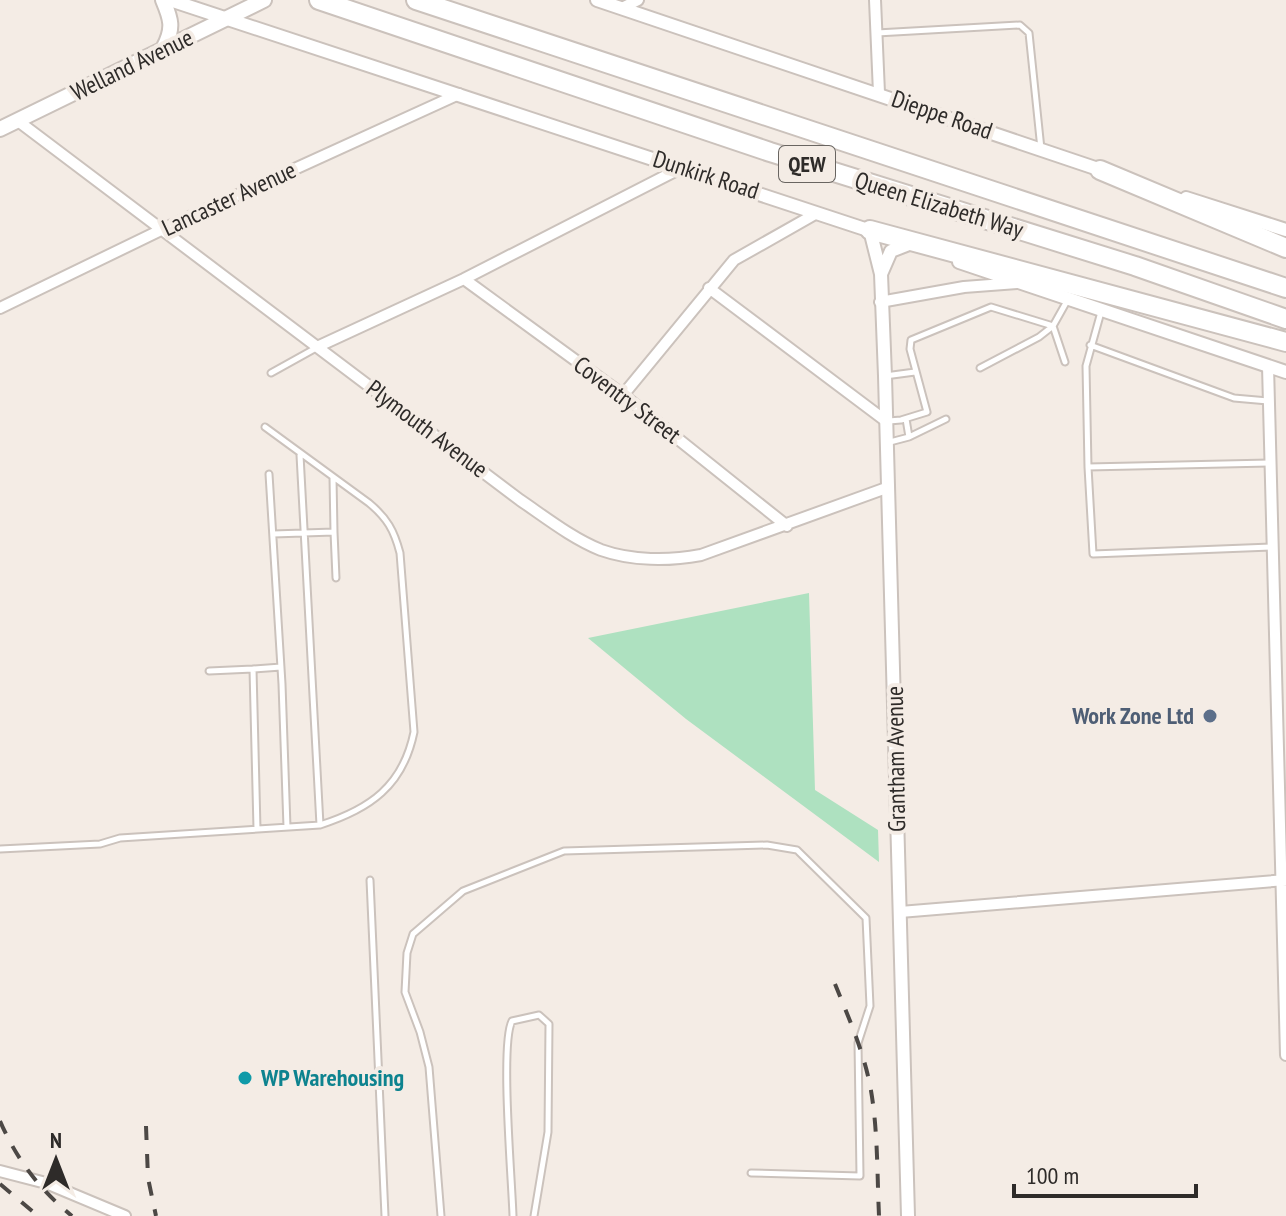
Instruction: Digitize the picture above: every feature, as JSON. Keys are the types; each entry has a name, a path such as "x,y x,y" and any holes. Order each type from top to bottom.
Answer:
{"highway":[{"name":"Queen Elizabeth Way","path":"416,0 1286,288"},
{"name":"Queen Elizabeth Way","path":"325,2 770,152 1135,266 1286,319"},
{"path":"1100,170 1286,248"},
{"path":"870,230 1286,342"}],"main road":[{"path":"163,0 172,22 171,34 164,47"},
{"name":"Welland Avenue","path":"0,129 264,0"}],"street":[{"name":"Dunkirk Road","path":"170,0 870,230"},
{"name":"Dieppe Road","path":"597,0 1100,170 1286,229"},
{"path":"622,8 638,0"},
{"path":"875,0 879,93"},
{"name":"Lancaster Avenue","path":"0,308 163,229 460,94"},
{"name":"Plymouth Avenue","path":"18,121 520,500 600,550 634,557 676,559 714,551 889,487"},
{"path":"319,346 464,279 683,167"},
{"path":"623,395 734,260 817,213"},
{"name":"Grantham Avenue","path":"870,230 881,274 885,376 908,1216"},
{"path":"881,274 891,251 915,244 1101,312 1286,372"},
{"name":"Coventry Street","path":"464,279 623,395 787,526"},
{"path":"880,302 964,287 1018,283"},
{"path":"709,288 886,421"},
{"path":"1268,366 1284,880 1286,1055"},
{"path":"900,912 1284,880"},
{"path":"0,1171 46,1183 125,1216"}],"lane":[{"path":"877,33 1020,25 1029,33 1041,150"},
{"path":"980,368 1039,337 1053,326 1067,300"},
{"path":"886,421 927,412 915,372 911,340 991,307 1053,326"},
{"path":"1101,312 1086,366 1093,554 1272,547"},
{"path":"1053,326 1065,362"},
{"path":"1090,345 1234,398 1268,401"},
{"path":"271,373 319,346"},
{"path":"885,376 915,372"},
{"path":"906,419 909,437"},
{"path":"887,443 909,437 946,419"},
{"path":"0,849 100,844 120,838 320,825 343,818 375,799 395,778 409,756 414,732 400,553 394,529 385,516 265,427"},
{"path":"300,454 320,825"},
{"path":"1088,467 1270,463"},
{"path":"269,474 287,827"},
{"path":"333,477 336,578"},
{"path":"273,534 334,532"},
{"path":"209,671 281,667"},
{"path":"253,669 257,829"},
{"path":"441,1216 429,1067 405,992 407,953 413,934 463,891 564,851 767,845 797,850 866,918 870,1006 858,1043 860,1176 751,1173"},
{"path":"370,880 385,1216"},
{"path":"513,1216 508,1028 512,1021 539,1015 549,1024 548,1132 534,1216"}],"green space":[{"path":"809,593 815,790 878,830 879,862 686,719 588,638"}],"railway":[{"path":"835,984 870,1085 876,1134 879,1216"},
{"path":"0,1121 30,1173 72,1216"},
{"path":"146,1126 148,1178 156,1216"},
{"path":"0,1184 38,1216"}],"place":[{"name":"Work Zone Ltd","path":"1210,716"},
{"name":"WP Warehousing","path":"245,1078"}]}
